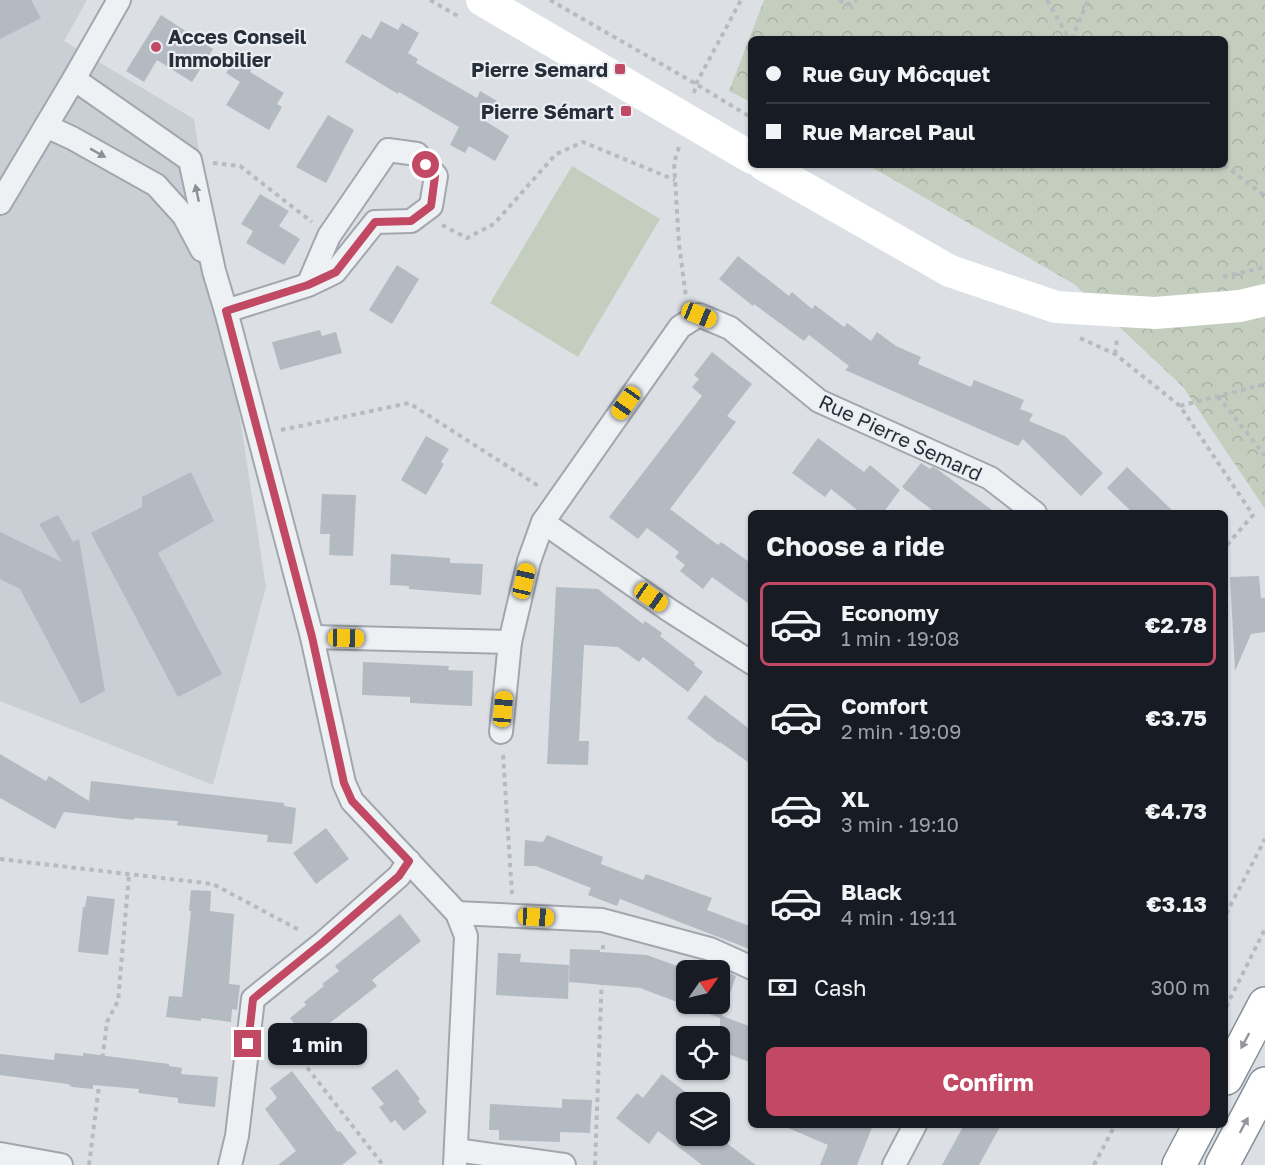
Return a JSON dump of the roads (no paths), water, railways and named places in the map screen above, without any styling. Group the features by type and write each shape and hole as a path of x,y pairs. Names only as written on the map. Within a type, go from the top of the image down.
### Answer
{"highway":[{"path":"1228,1074 1265,1004"},
{"path":"1222,1165 1265,1084"},
{"path":"1179,1165 1198,1128"}],"street":[{"path":"0,203 118,0"},
{"path":"482,0 748,156"},
{"path":"74,79 190,160 214,271 312,637 344,783 352,801 457,913 466,936 456,1158 564,1165"},
{"path":"46,126 156,185 184,216 214,271"},
{"path":"226,311 308,285 336,272 375,222 411,221 431,206 435,176 417,154 388,150 329,236 308,285"},
{"path":"769,168 950,271 1056,307 1155,313 1240,306 1265,300"},
{"name":"Rue Pierre Semard","path":"501,732 510,642 529,561 543,522 680,327 699,315 730,328 819,401 990,478 1031,510"},
{"path":"543,522 669,610 748,660"},
{"path":"312,637 510,642"},
{"path":"230,1165 237,1136 253,999 399,876 409,861"},
{"path":"457,913 602,920 710,948 748,966"},
{"path":"894,1165 913,1128"},
{"path":"0,1154 61,1165"}],"place":[{"name":"Acces Conseil Immobilier","path":"156,47"},
{"name":"Pierre Semard","path":"620,69"},
{"name":"Pierre Sémart","path":"626,111"}]}
